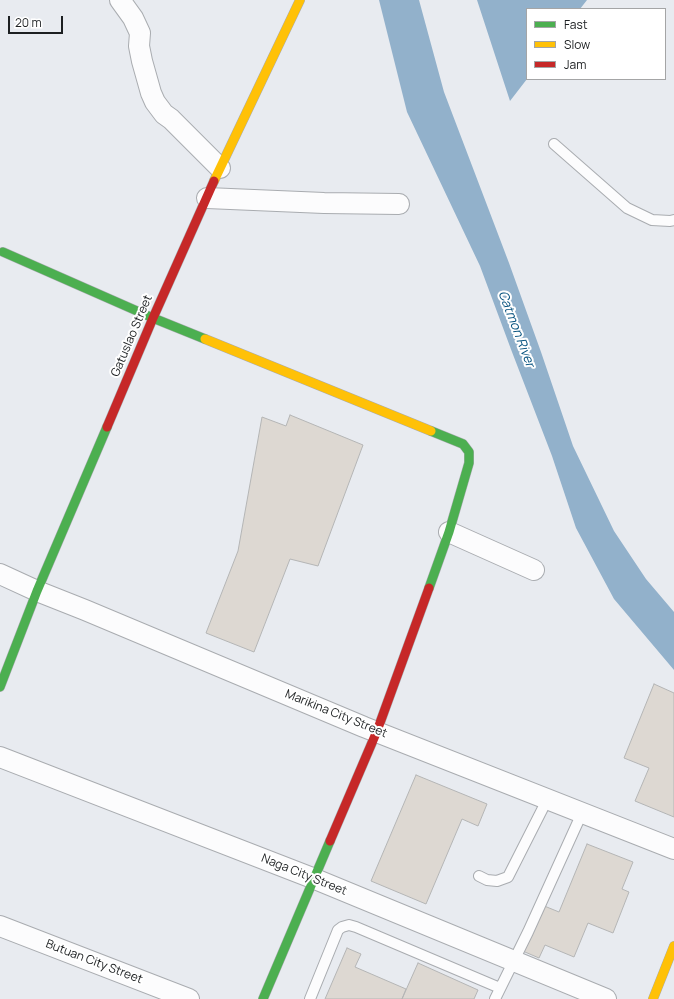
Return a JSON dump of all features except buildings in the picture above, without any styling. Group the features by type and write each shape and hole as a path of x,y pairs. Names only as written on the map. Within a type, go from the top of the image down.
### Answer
{"street":[{"path":"120,0 133,18 140,33 139,46 142,61 155,102 164,114 220,168"},
{"name":"Gatuslao Street","path":"0,687 37,591 153,318 220,168 300,0"},
{"path":"207,198 324,203 399,204"},
{"path":"3,252 153,318 463,444 469,452 469,463 449,532 377,731 264,999"},
{"path":"449,532 534,570"},
{"name":"Marikina City Street","path":"0,574 37,591 377,731 547,800 674,849"},
{"name":"Naga City Street","path":"0,757 315,879 606,999"},
{"name":"Butuan City Street","path":"0,926 189,999"},
{"path":"653,999 672,958 674,946"}],"lane":[{"path":"554,144 627,208 652,220 674,220"},
{"path":"479,876 487,880 497,881 508,877 547,800"},
{"path":"495,999 528,932 582,813"},
{"path":"310,999 338,930 342,926 349,925 500,988"}],"water":[{"name":"Catmon River","path":"379,0 419,0 444,92 509,263 573,446 614,531 646,579 674,612 674,670 614,599 576,528 552,456 480,266 407,112"},
{"path":"477,0 587,0 581,8 526,8 526,80 510,101"}],"traffic: fast":[{"path":"3,252 153,318 205,339"},
{"path":"0,687 37,591 107,427"},
{"path":"429,588 449,532 469,463 469,452 463,444 431,431"},
{"path":"263,999 330,841"}],"traffic: slow":[{"path":"214,181 300,0"},
{"path":"205,339 431,431"},
{"path":"653,999 674,946"}],"traffic: jam":[{"path":"107,427 153,318 214,181"},
{"path":"330,841 377,731 429,588"}]}
